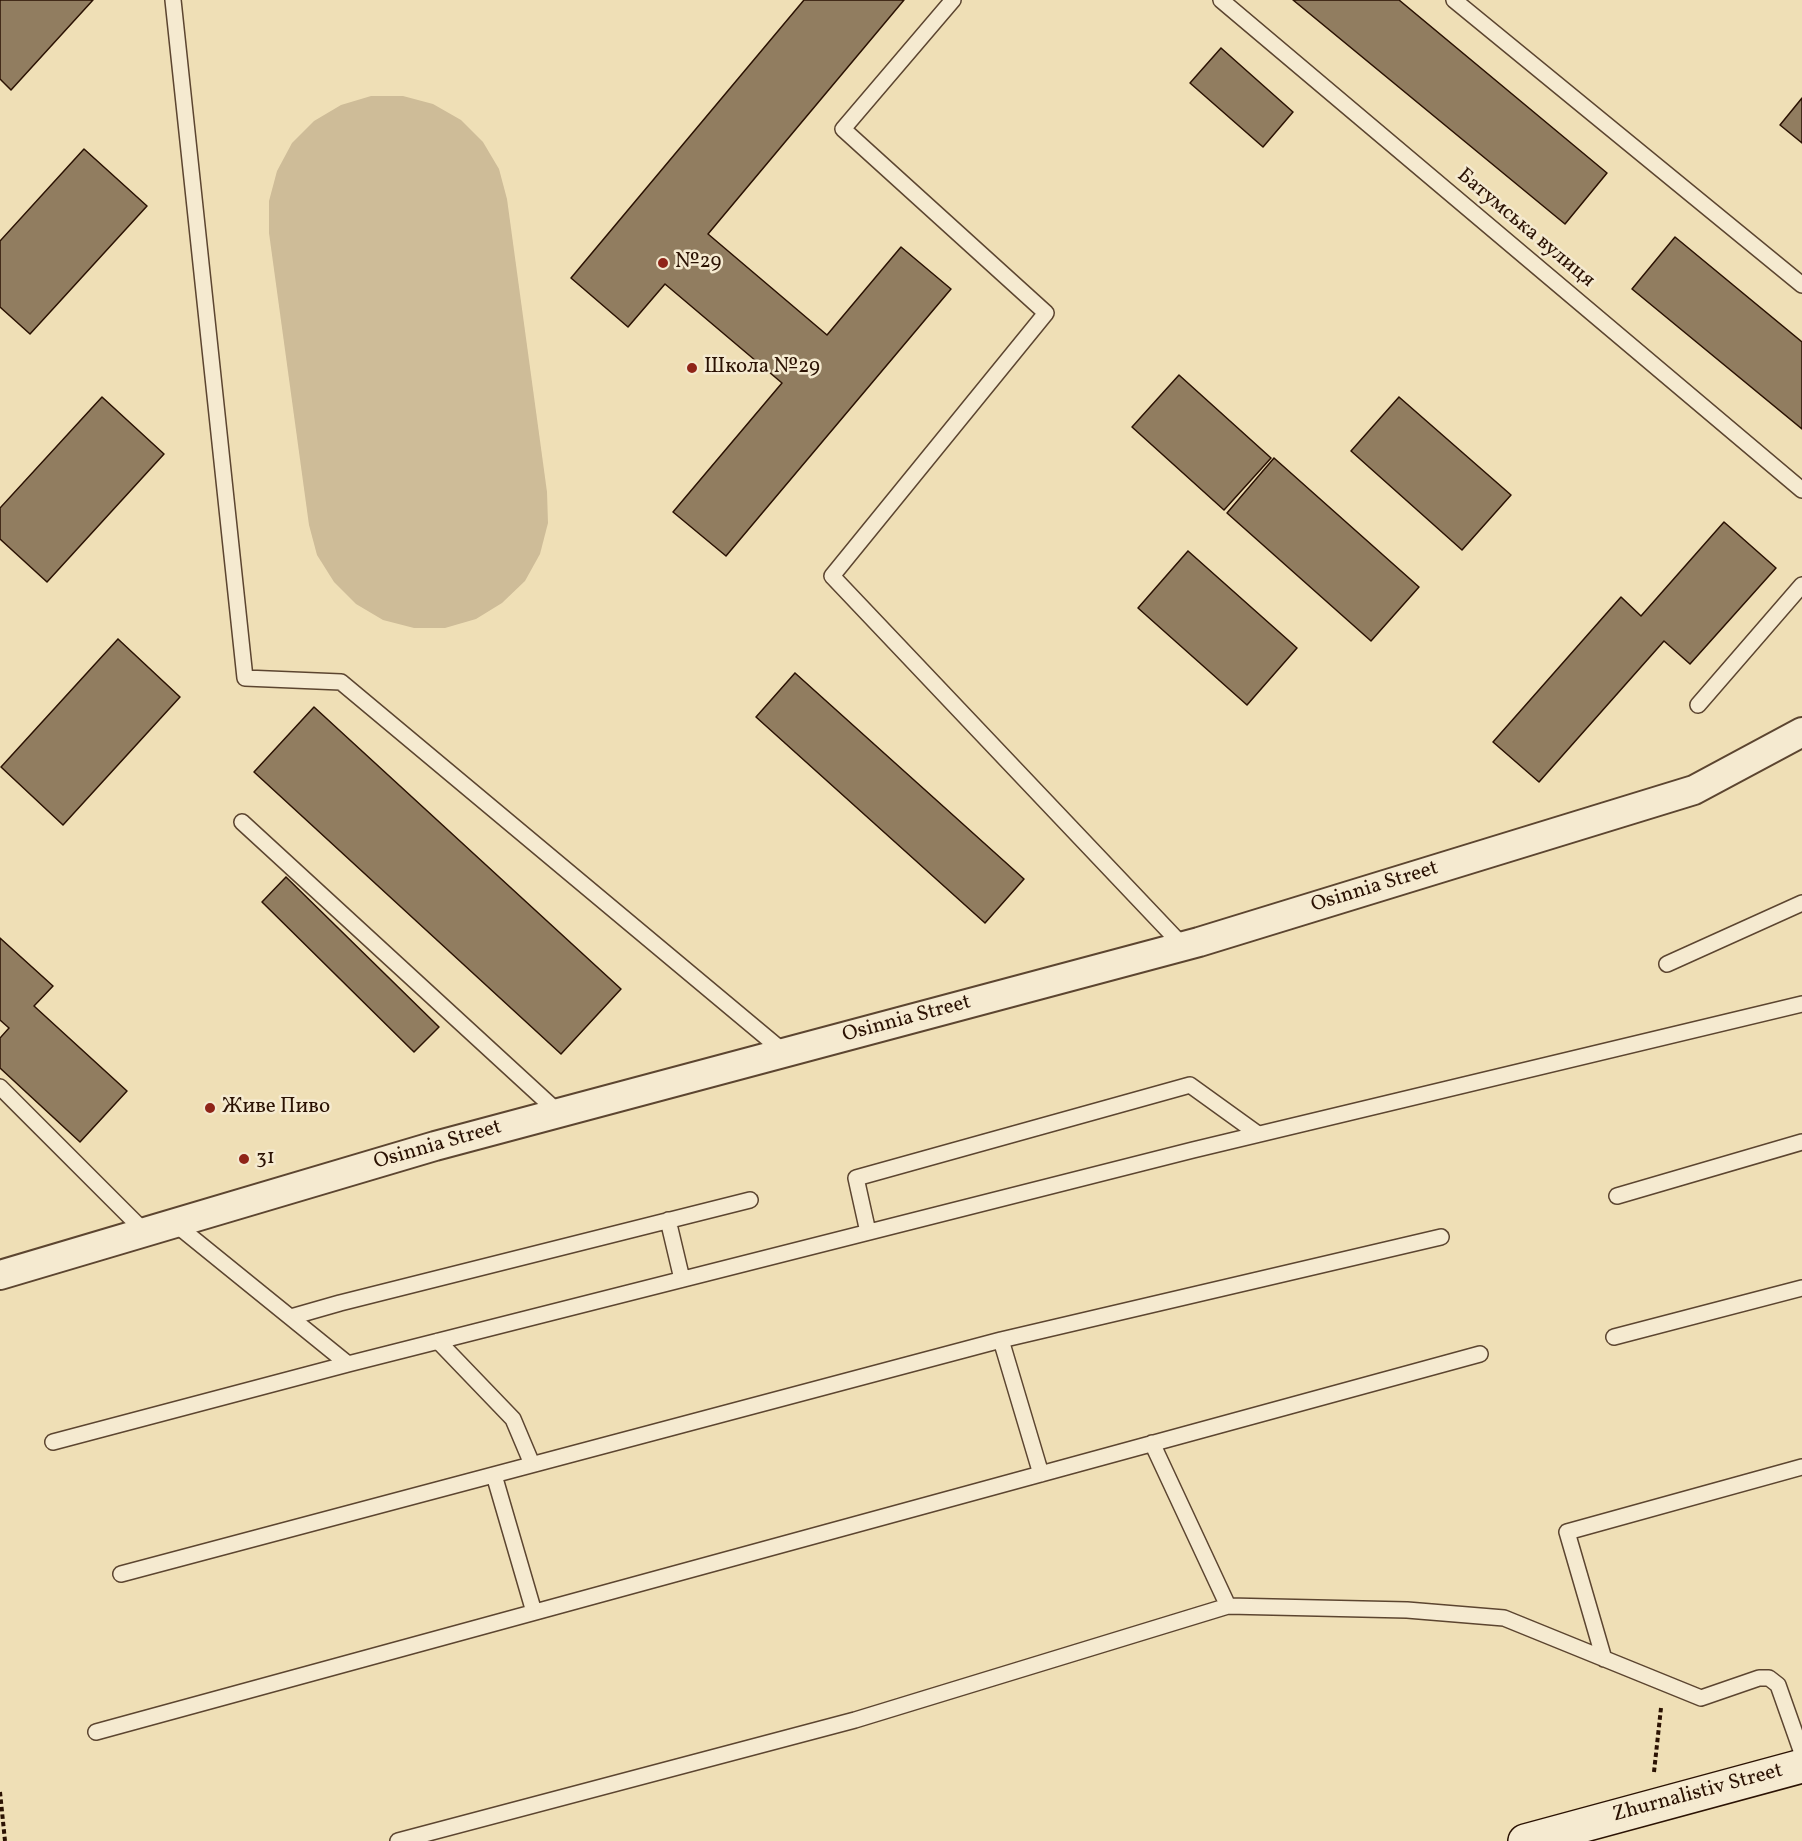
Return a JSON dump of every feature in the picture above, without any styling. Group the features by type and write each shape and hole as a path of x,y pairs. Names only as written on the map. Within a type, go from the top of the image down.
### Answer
{"street":[{"name":"Osinnia Street","path":"0,1275 435,1146 1183,946 1694,790 1802,732"},
{"name":"Zhurnalistiv Street","path":"1525,1841 1802,1766"}],"lane":[{"path":"173,0 246,678 341,681 784,1052"},
{"path":"953,0 843,129 1046,313 832,576 1183,946"},
{"name":"Батумська вулиця","path":"1221,0 1802,489"},
{"path":"1459,2 1802,285"},
{"path":"1698,705 1802,585"},
{"path":"242,822 559,1113"},
{"path":"1667,964 1802,903"},
{"path":"53,1442 348,1364 1258,1134 1802,1004"},
{"path":"868,1232 856,1178 1190,1085 1258,1134"},
{"path":"0,1087 145,1232"},
{"path":"1617,1196 1802,1142"},
{"path":"291,1317 750,1200"},
{"path":"668,1220 682,1280"},
{"path":"174,1223 348,1364"},
{"path":"121,1574 1001,1340 1441,1237"},
{"path":"1614,1337 1802,1288"},
{"path":"1001,1340 1041,1474"},
{"path":"438,1341 513,1419 532,1464"},
{"path":"96,1732 1480,1354"},
{"path":"1152,1443 1228,1606"},
{"path":"1604,1659 1567,1532 1802,1467"},
{"path":"494,1474 534,1612"},
{"path":"398,1841 855,1720 1228,1606 1407,1610 1504,1618 1701,1698 1758,1678 1769,1678 1778,1685 1802,1753"}],"path":[{"path":"1650,1807 1664,1683"},
{"path":"0,1792 5,1841"}],"shaded area":[{"path":"371,96 403,96 433,104 461,120 483,142 499,169 507,199 547,492 548,523 540,554 525,581 502,603 476,619 445,628 414,628 383,620 356,604 334,582 317,555 309,525 269,233 269,201 277,171 292,143 314,121 341,105"}],"building":[{"path":"0,0 93,0 11,90 0,79"},
{"name":"№29","path":"804,0 904,0 708,234 827,335 901,247 951,289 726,556 673,512 782,383 665,284 628,327 571,278"},
{"path":"1293,0 1399,0 1607,173 1565,224"},
{"path":"1221,48 1293,112 1263,147 1190,83"},
{"path":"1802,98 1802,143 1780,125"},
{"path":"84,149 147,206 30,334 0,307 0,241"},
{"path":"1675,237 1802,342 1802,429 1632,289"},
{"path":"1179,375 1271,458 1224,510 1132,427"},
{"path":"102,397 164,454 47,582 0,539 0,508"},
{"path":"1399,397 1511,495 1462,550 1351,451"},
{"path":"1274,458 1419,587 1371,641 1227,513"},
{"path":"1724,522 1776,568 1690,664 1664,641 1539,782 1493,742 1621,597 1641,616"},
{"path":"1188,551 1297,648 1247,705 1138,608"},
{"path":"118,639 180,697 63,825 1,767"},
{"path":"795,673 1024,879 985,923 756,717"},
{"path":"314,707 621,989 561,1054 254,772"},
{"path":"286,877 439,1027 414,1052 262,902"},
{"path":"0,938 53,986 34,1006 127,1091 80,1142 0,1068 0,1038 9,1028 0,1020"}],"place":[{"name":"№29","path":"663,263"},
{"name":"Школа №29","path":"692,368"},
{"name":"Живе Пиво","path":"210,1108"},
{"name":"31","path":"244,1159"}]}
